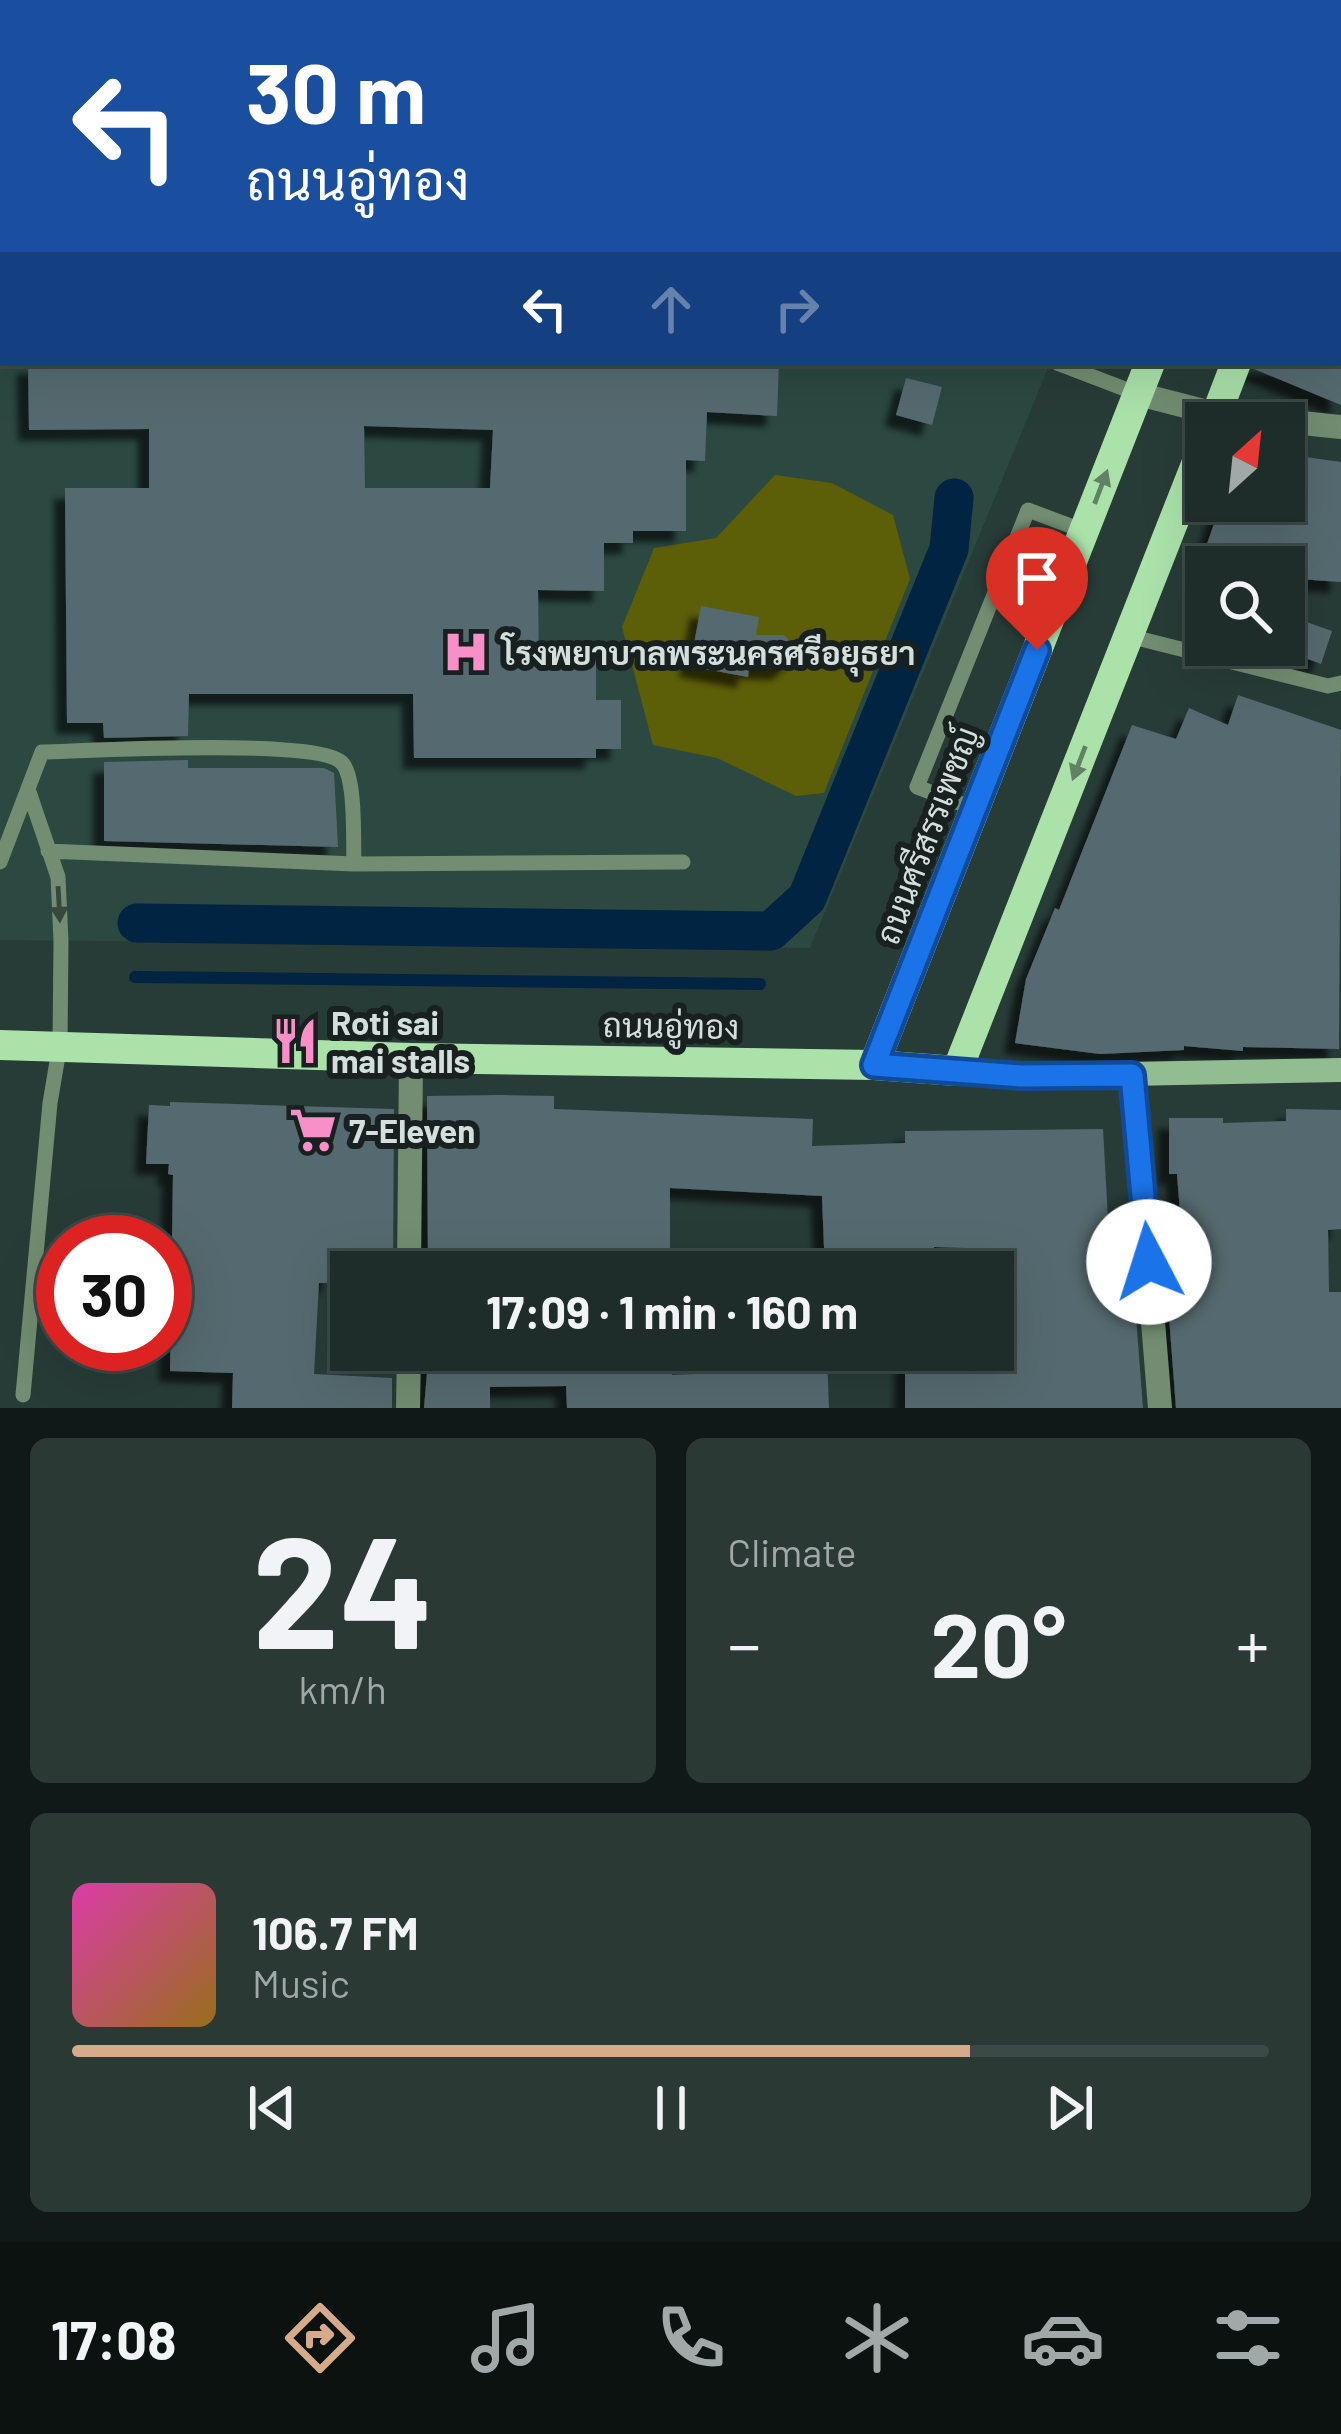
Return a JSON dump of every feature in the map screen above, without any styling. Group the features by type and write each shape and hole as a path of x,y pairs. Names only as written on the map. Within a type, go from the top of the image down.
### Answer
{"main road":[{"name":"ถนนศรีสรรเพชญ์","path":"874,1065 1149,366"},
{"path":"1221,402 1235,366"},
{"path":"958,1071 1185,494"},
{"name":"ถนนอู่ทอง","path":"0,1045 874,1065 1021,1076 1341,1070"}],"street":[{"path":"1138,394 1185,414"},
{"path":"1305,427 1341,427"},
{"path":"409,1251 411,1058"},
{"path":"1132,1075 1160,1408"},
{"path":"408,1408 409,1371"}],"lane":[{"path":"1065,366 1138,394"},
{"path":"975,809 917,787 1028,511 1084,531"},
{"path":"1129,636 1328,686 1341,683"},
{"path":"0,862 5,830 29,792 42,752 309,749 334,754 347,768 354,863"},
{"path":"23,1395 50,1103 60,1044 58,878 29,792"},
{"path":"5,830 41,828"},
{"path":"49,851 354,863 683,862"}],"shaded area":[{"name":"โรงพยาบาลพระนครศรีอยุธยา","path":"0,366 1049,366 810,948 0,940"},
{"path":"775,475 832,483 893,515 910,579 824,793 796,796 717,758 653,745 622,627 654,548 716,538"}],"building":[{"path":"28,366 779,366 777,416 707,412 705,461 686,460 686,531 633,531 633,543 604,543 604,591 538,590 539,661 596,661 596,700 621,700 621,749 596,749 596,758 414,758 413,694 189,694 188,736 104,738 103,723 67,723 65,488 149,488 149,429 29,430","holes":["364,426 493,430 490,488 365,488"]},
{"path":"1341,366 1341,405 1254,369"},
{"path":"906,378 942,387 932,425 896,415"},
{"path":"1305,457 1341,462 1341,582 1305,579 1305,546 1206,546 1215,522 1305,522"},
{"path":"701,606 759,617 756,635 784,635 796,648 796,657 783,669 749,668 748,677 690,666"},
{"path":"1305,621 1332,631 1321,664 1305,658"},
{"path":"1238,695 1341,730 1339,1049 1243,1047 1243,1051 1184,1046 1184,1050 1100,1054 1015,1043 1026,979 1055,908 1059,910 1132,725 1176,739 1189,708 1228,725"},
{"path":"188,760 188,768 324,768 334,773 338,847 104,841 104,762"},
{"path":"427,1096 554,1096 554,1109 813,1119 812,1146 905,1143 905,1131 1103,1129 1112,1292 1134,1291 1143,1408 905,1408 905,1371 1014,1371 1014,1251 934,1247 934,1251 824,1251 822,1196 670,1188 670,1251 428,1251"},
{"path":"170,1102 394,1109 393,1251 330,1251 330,1283 319,1283 314,1374 392,1378 392,1408 232,1408 233,1373 170,1371 192,1371 192,1215 172,1215 169,1164 146,1164 149,1105 170,1106"},
{"path":"1286,1109 1341,1110 1341,1229 1328,1230 1329,1292 1341,1292 1341,1408 1176,1408 1167,1290 1186,1289 1177,1174 1169,1174 1169,1118 1223,1118 1223,1123 1286,1121"},
{"path":"427,1371 672,1371 672,1375 828,1371 829,1408 567,1408 566,1386 490,1387 490,1408 424,1408"}],"waterway":[{"path":"137,923 771,931 807,898 949,549 954,498"},
{"path":"135,977 760,984"}],"place":[{"name":"โรงพยาบาลพระนครศรีอยุธยา","path":"466,652"},
{"name":"Roti sai mai stalls","path":"295,1041"},
{"name":"7-Eleven","path":"313,1130"}],"route":[{"path":"1037,650 874,1065 1021,1076 1132,1075 1149,1262"}]}
